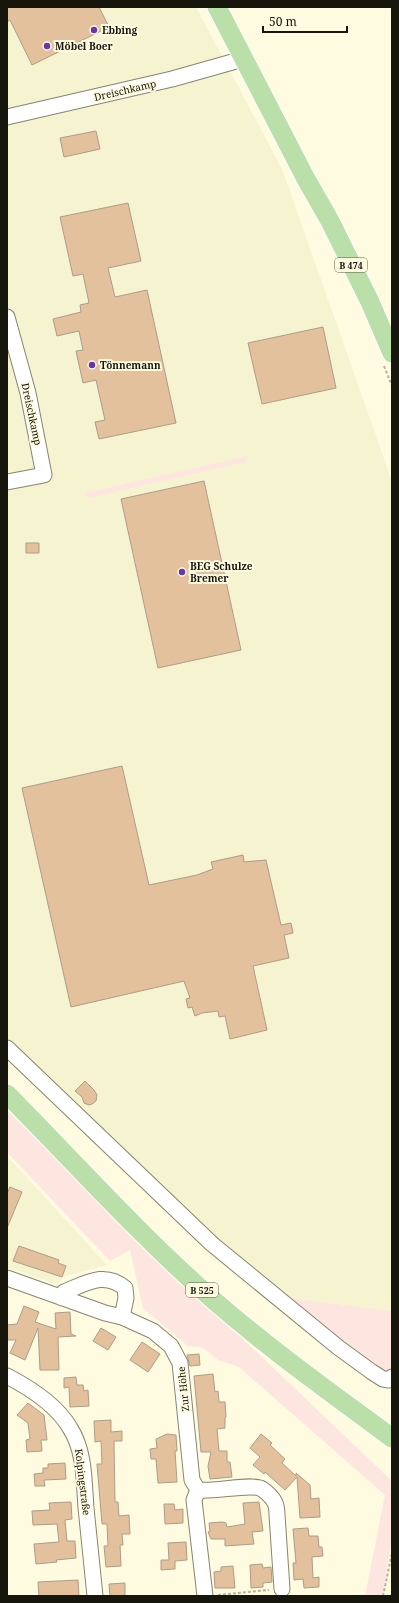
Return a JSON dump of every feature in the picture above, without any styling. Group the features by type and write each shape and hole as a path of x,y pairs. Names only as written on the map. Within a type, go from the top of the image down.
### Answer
{"main road":[{"name":"B 474","path":"217,7 306,179 330,221 370,302 392,353"},
{"name":"B 525","path":"7,1094 146,1236 209,1296 300,1370 392,1438"}],"street":[{"name":"Dreischkamp","path":"7,117 172,79 243,59"},
{"name":"Dreischkamp","path":"7,317 28,393 44,476 7,482"},
{"path":"7,1048 212,1244 339,1348 383,1379 389,1380 392,1377"},
{"name":"Zur Höhe","path":"7,1278 76,1303 122,1317 153,1331 171,1346 180,1363 192,1480 198,1490 194,1500 205,1596"},
{"path":"62,1298 64,1292 92,1281 106,1278 117,1281 125,1288 126,1298 122,1317"},
{"name":"Kolpingstraße","path":"7,1376 36,1394 57,1411 71,1428 79,1446 83,1469 95,1596"},
{"path":"198,1490 206,1491 252,1487 260,1488 271,1497 275,1503 277,1515 282,1589"}],"path":[{"path":"383,1596 392,1553"},
{"path":"205,1596 282,1589"}],"shaded area":[{"path":"7,7 196,7 282,169 392,481 392,1311 293,1298 260,1281 145,1175 7,1040"},
{"path":"247,456 246,462 88,498 85,493"},
{"path":"7,1110 140,1241 392,1481 392,1538 383,1596 365,1596 385,1495 239,1367 218,1360 202,1347 188,1346 143,1308 130,1250 110,1261 7,1152"},
{"path":"7,1156 107,1265 62,1277 58,1285 7,1267"},
{"path":"292,1298 392,1311 392,1374 385,1376 307,1316"}],"building":[{"name":"Möbel Boer","path":"7,7 99,7 109,27 32,65 10,20 7,22"},
{"path":"96,131 100,149 64,157 60,138"},
{"path":"128,203 141,261 108,268 115,297 147,290 176,423 99,439 95,422 105,420 96,380 83,383 76,351 83,350 79,331 57,336 53,319 81,312 80,305 89,303 83,274 73,276 60,217"},
{"path":"323,327 336,388 262,404 248,343"},
{"path":"204,481 241,650 158,668 121,499"},
{"path":"26,543 39,543 39,553 26,553"},
{"path":"122,766 149,885 197,875 213,869 211,862 243,855 244,862 266,860 281,925 291,923 293,933 284,935 289,958 253,966 267,1030 230,1039 225,1016 219,1017 218,1011 202,1013 195,1016 192,1007 188,1008 186,999 190,998 184,981 71,1007 22,788"},
{"path":"85,1081 97,1095 96,1101 89,1105 84,1103 82,1097 75,1091"},
{"path":"10,1187 22,1192 7,1228 7,1194"},
{"path":"19,1246 59,1260 58,1263 66,1266 62,1277 13,1261"},
{"path":"24,1306 39,1312 35,1322 56,1329 55,1313 70,1312 71,1334 76,1336 58,1337 59,1370 40,1370 38,1328 25,1360 10,1353 16,1340 7,1340 7,1325 17,1324"},
{"path":"101,1328 116,1337 108,1350 93,1341"},
{"path":"142,1342 160,1354 148,1372 130,1360"},
{"path":"199,1354 200,1365 190,1366 187,1355"},
{"path":"213,1374 215,1392 218,1391 219,1402 225,1402 225,1428 217,1429 219,1451 227,1451 227,1462 230,1462 232,1477 210,1479 208,1466 211,1452 201,1452 194,1376"},
{"path":"76,1377 77,1385 83,1385 84,1391 88,1390 89,1406 70,1407 69,1387 64,1388 64,1378"},
{"path":"28,1403 44,1415 47,1440 41,1440 42,1451 27,1452 26,1440 30,1439 28,1423 17,1415"},
{"path":"111,1420 111,1432 122,1431 122,1441 114,1441 115,1502 118,1502 119,1516 129,1515 130,1534 122,1534 123,1545 120,1545 121,1566 106,1567 104,1546 108,1546 107,1524 102,1524 97,1464 102,1464 101,1441 95,1442 94,1421"},
{"path":"167,1434 176,1435 177,1451 175,1451 177,1482 158,1483 156,1459 151,1459 150,1449 157,1448 156,1439"},
{"path":"261,1434 272,1443 270,1445 285,1459 282,1463 296,1476 296,1473 310,1485 311,1499 319,1498 320,1517 300,1518 297,1477 285,1490 265,1472 264,1474 253,1465 260,1457 250,1448"},
{"path":"65,1463 66,1479 44,1480 45,1486 35,1486 34,1474 43,1473 43,1468 48,1468 48,1464"},
{"path":"71,1502 72,1519 65,1520 67,1541 75,1541 76,1558 36,1564 34,1544 59,1542 57,1524 33,1525 32,1511 50,1510 49,1503"},
{"path":"259,1502 263,1531 252,1532 254,1544 225,1546 225,1539 211,1539 208,1532 210,1531 209,1523 222,1522 226,1523 227,1527 245,1524 243,1503"},
{"path":"164,1504 174,1504 175,1510 183,1509 183,1523 165,1524"},
{"path":"308,1528 309,1536 318,1536 319,1547 322,1547 323,1556 312,1557 313,1578 319,1577 319,1587 304,1588 303,1579 294,1580 293,1563 296,1563 293,1529"},
{"path":"186,1542 187,1560 175,1561 175,1569 161,1570 161,1560 169,1560 168,1543"},
{"path":"262,1564 263,1568 271,1567 272,1582 263,1583 263,1587 251,1588 250,1565"},
{"path":"233,1566 235,1588 215,1588 214,1572 221,1571 221,1567"},
{"path":"78,1580 79,1596 39,1596 38,1582"},
{"path":"125,1583 125,1596 110,1596 109,1584"}],"place":[{"name":"Ebbing","path":"94,30"},
{"name":"Möbel Boer","path":"47,46"},
{"name":"Tönnemann","path":"92,365"},
{"name":"BEG Schulze Bremer","path":"182,572"}]}
